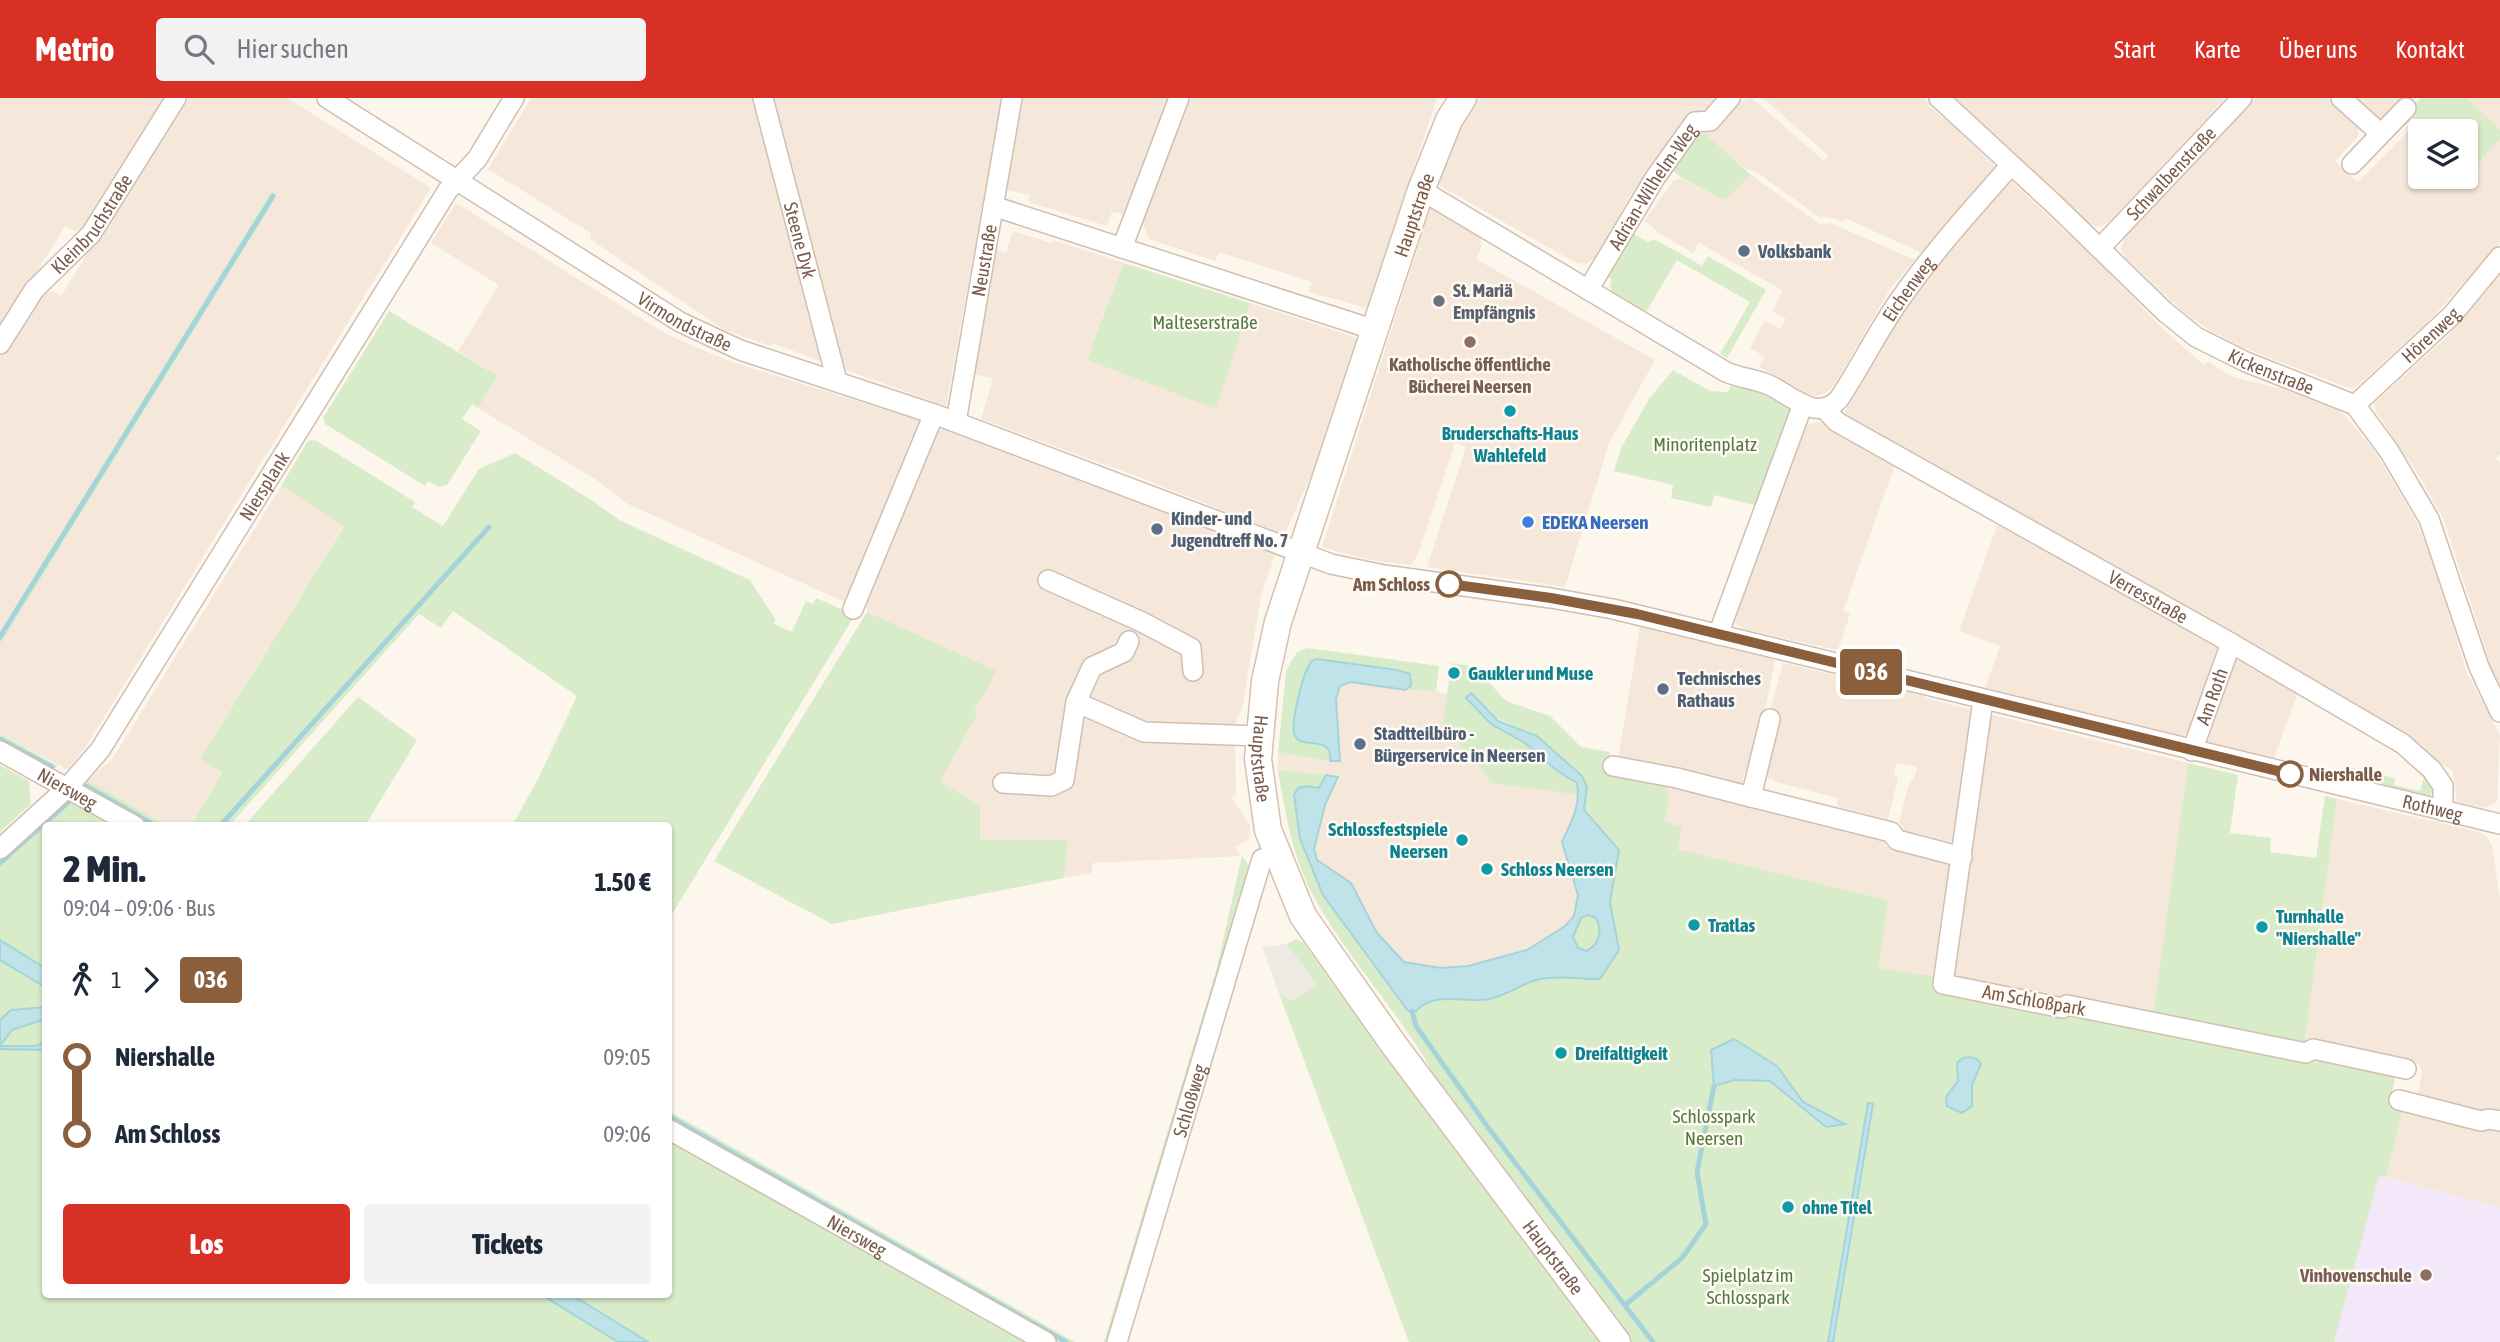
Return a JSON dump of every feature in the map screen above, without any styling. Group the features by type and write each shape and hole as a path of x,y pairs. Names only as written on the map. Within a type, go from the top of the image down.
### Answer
{"street":[{"name":"Kleinbruchstraße","path":"0,344 34,290 91,234 176,98"},
{"name":"Virmondstraße","path":"327,98 693,329 740,350 956,422 1301,553"},
{"path":"456,180 477,159 514,98"},
{"name":"Steene Dyk","path":"763,98 837,381"},
{"name":"Neustraße","path":"956,422 1012,98"},
{"path":"1122,248 1179,98"},
{"name":"Hauptstraße","path":"1463,98 1449,120 1421,190 1278,622 1265,681 1258,759 1268,830 1303,916 1394,1045 1617,1342"},
{"name":"Adrian-Wilhelm-Weg","path":"1588,290 1655,178 1695,122 1710,121 1730,98"},
{"name":"Kickenstraße","path":"1939,98 2165,312 2196,337 2246,362 2355,405"},
{"name":"Schwalbenstraße","path":"2100,248 2242,98"},
{"path":"2341,98 2381,134"},
{"path":"2352,164 2406,108"},
{"name":"Eichenweg","path":"1718,635 1813,407 1832,405 1839,399 1891,312 1923,268 2011,165"},
{"name":"Niersplank","path":"0,849 67,788 89,764 110,734 447,190 456,180"},
{"path":"1421,190 1726,372 1768,385 1813,407"},
{"path":"993,206 1375,330"},
{"name":"Hörenweg","path":"2355,405 2452,315 2500,257"},
{"path":"2355,405 2389,451 2429,519 2476,660 2500,712"},
{"name":"Verresstraße","path":"1813,407 2231,643 2403,744 2432,770 2443,786 2443,811"},
{"path":"853,609 934,414"},
{"name":"Rothweg","path":"1301,553 1354,570 1570,601 2500,824"},
{"path":"1048,580 1142,621 1191,648 1193,671"},
{"path":"1003,783 1051,786 1064,780 1076,702 1092,667 1124,652 1129,641"},
{"name":"Am Roth","path":"2192,751 2231,643"},
{"name":"Am Schloßpark","path":"1983,700 1943,984 2063,1008 2067,1005 2306,1053 2312,1049 2406,1069"},
{"path":"1076,702 1144,732 1259,736"},
{"path":"1751,797 1770,719"},
{"name":"Niersweg","path":"0,751 128,822"},
{"path":"1613,766 1677,778 1891,831 1897,840 1962,857"},
{"name":"Schloßweg","path":"1116,1342 1262,859"},
{"path":"2399,1100 2481,1121 2500,1121"},
{"name":"Niersweg","path":"672,1131 1046,1342"}],"shaded area":[{"path":"0,98 168,98 88,228 74,231 65,226 0,332"},
{"path":"183,98 287,98 431,188 85,748 68,770 0,734 0,645 277,196 271,193 0,631 0,356 38,294 52,291 61,296"},
{"path":"531,98 757,98 826,363 723,329 590,239 592,234 488,169"},
{"path":"774,98 1002,98 946,406 838,367 775,119 779,118"},
{"path":"1023,98 1169,98 1124,214 1112,212 1107,226 1028,202 1030,195 1006,190"},
{"path":"1191,98 1437,98 1367,308 1309,292 1312,282 1219,252 1215,261 1149,239 1142,222"},
{"path":"1480,98 1720,98 1707,113 1692,115 1629,198 1596,257 1586,264 1574,262 1437,184 1457,131"},
{"path":"1752,98 1824,161 1828,155 1763,98 1924,98 1929,106 1996,167 1922,253 1845,218 1843,222 1819,217 1759,174 1743,167 1705,133 1712,126 1716,129 1740,101"},
{"path":"1955,98 2226,98 2109,222 2099,227 2088,223"},
{"path":"2256,98 2328,98 2358,127 2358,137 2335,161 2358,182 2408,131 2408,189 2478,189 2478,163 2500,138 2500,243 2426,324 2356,387 2349,388 2241,347 2211,331 2183,312 2126,258 2121,248 2125,237"},
{"path":"2356,98 2411,98 2390,120 2379,120"},
{"path":"2467,98 2500,98 2500,130"},
{"path":"1751,175 1821,225 1831,223 1915,260 1890,289 1835,384 1826,393 1807,395 1759,367 1765,357 1750,348 1765,321 1780,329 1786,319 1772,311 1783,291 1699,243 1693,253 1657,232 1644,221 1674,180 1682,179 1723,200"},
{"path":"2011,181 2100,264 2162,328 2204,365 2208,361 2230,376 2310,396 2333,405 2350,421 2378,456 2415,519 2432,558 2466,671 2500,735 2497,801 2486,808 2457,802 2453,771 2419,751 2425,747 2028,518 1918,462 1841,418 1904,311 1974,219"},
{"path":"456,203 666,334 726,360 927,423 849,604 628,504 595,479 478,408 498,376 458,351 499,285 431,243"},
{"path":"1432,203 1481,231 1481,249 1476,259 1655,360 1609,443 1565,587 1427,567 1466,447 1455,443 1418,554 1411,565 1370,560 1322,547"},
{"path":"1013,231 1051,243 1053,240 1124,263 1092,343 1215,409 1250,303 1358,338 1316,465 1284,535 1144,479 981,419 993,378 972,374 996,249 1006,253"},
{"path":"2500,272 2500,454 2496,459 2500,463 2500,685 2491,667 2444,520 2421,479 2376,412 2374,403 2447,337"},
{"path":"1818,422 1832,426 1896,462 1843,611 1850,614 1838,650 1743,629 1735,623 1734,613 1794,446 1808,424"},
{"path":"937,426 1275,555 1261,596 1243,704 1235,726 1236,795 1231,797 1250,825 1250,838 1235,847 1242,856 1093,863 1091,873 1064,878 1068,840 980,840 940,782 978,713 901,629 867,612 866,589"},
{"path":"281,486 344,525 200,759 222,771 193,822 160,822 88,780 113,758"},
{"path":"1999,520 2219,642 2222,650 2193,730 2182,736 1985,688 2000,646 1959,631"},
{"path":"1640,627 1775,661 1752,774 1744,773 1741,788 1886,840 1885,846 1951,863 1953,890 1944,897 1933,976 1879,968 1888,900 1677,849 1672,824 1665,820 1669,805 1625,777 1618,759"},
{"path":"2239,655 2299,689 2274,758 2207,742 2205,738 2231,663"},
{"path":"1783,663 1921,695 1972,710 1961,836 1953,842 1905,831 1899,822 1909,783 1914,779 1917,767 1897,763 1894,774 1898,778 1888,819 1836,806 1838,798 1764,777 1770,710"},
{"path":"1351,682 1447,694 1442,724 1492,783 1579,795 1578,808 1562,842 1578,895 1574,916 1565,926 1527,950 1468,966 1441,968 1404,962 1377,933 1351,883 1317,860 1314,849 1325,805 1338,777 1278,770 1278,752 1339,761 1336,699 1340,686"},
{"path":"1989,714 2188,763 2153,1015 2059,1002 1959,978 1953,969"},
{"path":"2337,799 2479,832 2487,837 2492,846 2500,898 2500,1115 2480,1110 2474,1114 2417,1099 2422,1072 2419,1064 2305,1041"},
{"path":"1287,944 1318,984 1294,1000 1280,996 1262,947"},
{"path":"2403,1110 2486,1131 2492,1127 2500,1130 2500,1208 2386,1177"},
{"name":"Vinhovenschule","path":"2379,1175 2500,1208 2500,1342 2334,1342"}],"green space":[{"path":"2421,98 2467,98 2500,130 2500,138 2478,163 2478,119 2414,119 2412,107"},
{"path":"1705,133 1751,175 1723,200 1682,178 1667,166 1691,136"},
{"path":"271,192 277,196 0,645 0,631"},
{"path":"1632,233 1648,242 1654,239 1702,266 1708,256 1766,290 1727,358 1720,354 1750,302 1677,260 1646,312 1613,293 1610,286 1612,279 1607,276"},
{"name":"Malteserstraße","path":"1124,263 1250,303 1216,409 1088,360"},
{"path":"389,311 498,376 478,408 472,404 462,419 481,431 447,485 439,487 428,481 425,486 325,424 323,418"},
{"name":"Minoritenplatz","path":"1673,370 1710,391 1728,392 1731,386 1754,390 1789,407 1791,415 1758,506 1714,495 1711,507 1671,498 1673,485 1614,471 1621,448 1649,399"},
{"path":"315,440 415,502 412,507 443,526 479,469 515,453 621,521 750,580 775,619 774,624 792,632 806,601 813,604 816,598 855,615 672,914 672,822 514,822 538,779 577,696 453,611 441,628 419,614 233,822 193,822 222,772 200,759 344,526 281,486 308,441"},
{"path":"867,612 997,671 974,711 978,713 940,782 980,806 980,840 1068,840 1064,878 832,924 714,861"},
{"path":"1308,648 1439,666 1436,691 1405,690 1411,685 1317,659 1302,742 1325,747 1330,761 1278,752 1286,671 1297,652"},
{"path":"1452,663 1475,667 1506,701 1550,716 1581,747 1610,752 1607,772 1667,787 1669,805 1665,820 1682,827 1677,849 1888,900 1879,968 1933,976 1932,986 1959,991 1963,997 2069,1018 2075,1014 2316,1062 2322,1059 2391,1072 2395,1078 2389,1106 2403,1110 2386,1177 2379,1176 2334,1342 1631,1342 1439,1089 1420,1051 1321,909 1305,879 1290,833 1278,770 1326,775 1319,788 1298,788 1294,795 1300,839 1323,895 1369,960 1417,1011 1424,1005 1441,999 1479,1000 1495,997 1540,979 1600,979 1619,950 1610,902 1619,850 1584,810 1587,787 1582,776 1537,736 1474,708 1491,724 1525,743 1556,770 1577,783 1579,795 1492,783 1442,724"},
{"path":"358,697 417,740 367,822 248,822"},
{"path":"0,734 58,766 51,771 0,743"},
{"path":"2188,763 2238,775 2230,833 2271,838 2270,852 2316,858 2325,796 2337,799 2305,1041 2299,1045 2153,1015"},
{"path":"0,765 29,781 31,804 0,832"},
{"path":"2353,768 2395,778 2394,785 2420,791 2424,777 2433,786 2431,797 2389,787 2352,770"},
{"path":"88,780 160,822 141,822 80,788"},
{"path":"72,795 119,822 42,822"},
{"path":"42,822 42,966 0,940 0,860"},
{"path":"1242,856 1252,870 1112,1342 1104,1342 1216,971"},
{"path":"1587,915 1595,917 1599,936 1586,951 1578,948 1573,937 1581,918"},
{"path":"1297,939 1304,943 1348,1005 1606,1342 1409,1342 1280,996 1294,1000 1317,984 1287,944"},
{"path":"0,960 42,985 42,1007 11,1010 0,1020"},
{"path":"42,1020 42,1043 36,1046 0,1046 12,1030"},
{"path":"0,1049 42,1050 42,1298 547,1298 618,1342 0,1342"},
{"path":"672,1113 1075,1342 1056,1342 672,1124"},
{"path":"672,1137 1034,1342 648,1342 577,1298 672,1298"}],"water":[{"path":"1317,659 1410,674 1411,686 1405,690 1351,682 1340,686 1336,699 1340,761 1330,761 1330,753 1322,745 1304,742 1295,736 1295,712 1303,679 1311,662"},
{"path":"1471,693 1498,721 1537,736 1582,776 1587,787 1584,810 1619,850 1610,902 1619,950 1600,979 1540,979 1489,999 1441,999 1416,1011 1408,1011 1323,895 1300,839 1294,795 1298,788 1319,788 1326,775 1338,777 1325,805 1314,849 1317,860 1351,883 1377,933 1404,962 1441,968 1468,966 1527,950 1565,926 1574,916 1578,895 1562,842 1576,807 1577,783 1556,770 1525,743 1491,724 1466,698","holes":["1587,915 1595,917 1599,927 1597,941 1586,951 1578,948 1573,937 1581,918"]},
{"path":"0,940 42,966 42,985 0,960"},
{"path":"42,1007 42,1020 12,1030 0,1046 0,1020 11,1010"},
{"path":"1734,1039 1777,1066 1803,1102 1845,1124 1826,1127 1770,1081 1735,1080 1714,1086 1711,1050"},
{"path":"42,1043 42,1050 0,1049 0,1046 36,1046"},
{"path":"1970,1057 1981,1064 1972,1085 1972,1106 1962,1113 1947,1106 1946,1097 1958,1081 1957,1063"},
{"path":"1868,1103 1873,1104 1833,1342 1828,1342"},
{"path":"547,1298 577,1298 648,1342 618,1342"}],"waterway":[{"path":"0,637 273,196"},
{"path":"224,822 489,527"},
{"path":"0,739 52,767"},
{"path":"86,786 149,822"},
{"path":"46,822 71,800"},
{"path":"0,863 42,826"},
{"path":"1412,1011 1416,1026 1487,1126 1653,1342"},
{"path":"1625,1305 1682,1258 1706,1224 1697,1172 1714,1086"},
{"path":"672,1118 1066,1342"}],"bus line":[{"name":"036","path":"1449,584 1551,598 1637,614 2290,774"}],"place":[{"name":"Volksbank","path":"1744,251"},
{"name":"St. Mariä Empfängnis","path":"1439,301"},
{"name":"Katholische öffentliche Bücherei Neersen","path":"1470,342"},
{"name":"Bruderschafts-Haus Wahlefeld","path":"1510,411"},
{"name":"EDEKA Neersen","path":"1528,522"},
{"name":"Kinder- und Jugendtreff No. 7","path":"1157,529"},
{"name":"Am Schloss","path":"1449,584"},
{"name":"Gaukler und Muse","path":"1454,673"},
{"name":"Technisches Rathaus","path":"1663,689"},
{"name":"Stadtteilbüro - Bürgerservice in Neersen","path":"1360,744"},
{"name":"Niershalle","path":"2290,774"},
{"name":"Schlossfestspiele Neersen","path":"1462,840"},
{"name":"Schloss Neersen","path":"1487,869"},
{"name":"Tratlas","path":"1694,925"},
{"name":"Turnhalle \"Niershalle\"","path":"2262,927"},
{"name":"Dreifaltigkeit","path":"1561,1053"},
{"name":"ohne Titel","path":"1788,1207"},
{"name":"Vinhovenschule","path":"2426,1275"}],"park label":[{"name":"Schlosspark Neersen","path":"1714,1127"},
{"name":"Spielplatz im Schlosspark","path":"1748,1286"}]}
